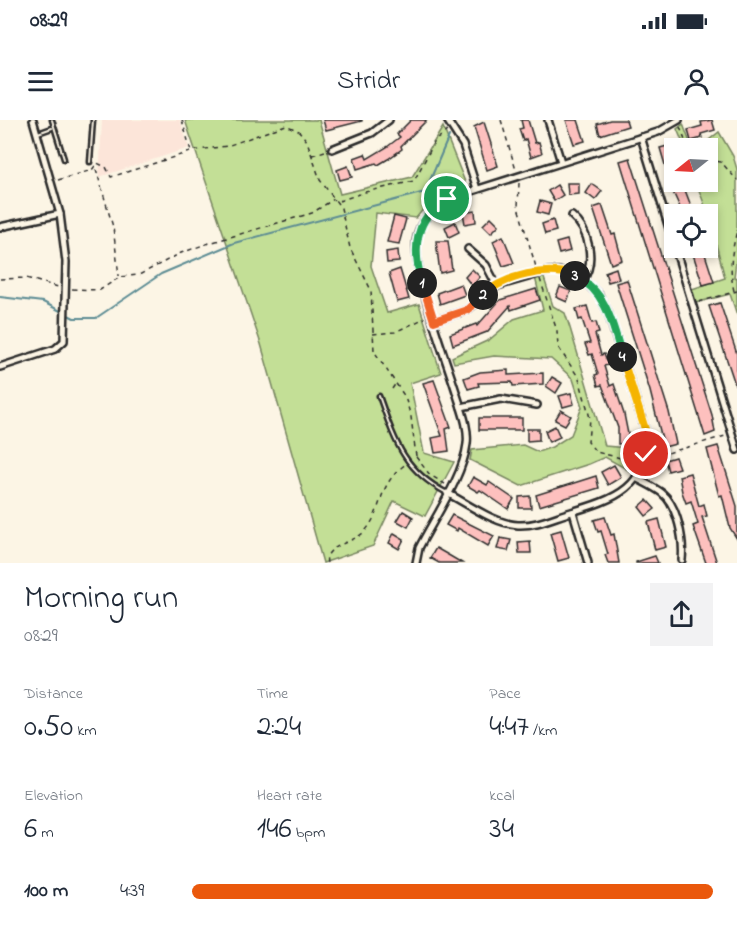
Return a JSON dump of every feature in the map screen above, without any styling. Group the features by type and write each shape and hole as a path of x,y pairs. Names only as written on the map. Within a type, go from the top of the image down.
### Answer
{"street":[{"path":"0,367 56,349 64,341 66,262 60,214 33,120"},
{"path":"332,149 372,133 389,120"},
{"path":"447,120 463,145 477,189"},
{"path":"548,120 561,162"},
{"path":"416,563 419,548 462,464 467,443 461,407 416,264 416,237 421,224 439,204 477,189 667,128 678,120"},
{"path":"641,137 737,450"},
{"path":"0,227 60,214"},
{"path":"572,216 581,224 591,255 589,271 583,280"},
{"path":"468,249 486,265 496,286"},
{"path":"434,321 467,310 496,286 549,271 559,271 583,280 599,295 608,312 645,429 646,454 636,478 624,492 612,500 533,524 518,525 504,522 447,493"},
{"path":"461,407 501,399 537,405"},
{"path":"636,478 661,492 670,501 684,545 682,560"},
{"path":"573,512 588,563"}],"lane":[{"path":"52,120 52,128 64,159"},
{"path":"90,162 93,120"},
{"path":"37,133 52,128"},
{"path":"379,396 395,442 408,463 430,484 447,493"}],"path":[{"path":"182,120 191,151"},
{"path":"286,125 287,120"},
{"path":"501,120 516,170"},
{"path":"678,120 684,138"},
{"path":"58,180 95,168 97,163 106,167 111,177 191,151 227,146 286,125 299,130 308,141 320,180 339,202 344,217"},
{"path":"339,202 364,192 414,181 435,141 448,131"},
{"path":"311,155 322,152"},
{"path":"718,162 737,180"},
{"path":"95,168 112,227 120,277"},
{"path":"518,182 518,207 536,267"},
{"path":"0,279 26,278 66,289 100,290 120,277 140,275 181,253 240,231 312,213 335,198"},
{"path":"692,304 736,291 730,273 730,256 737,231"},
{"path":"539,278 557,331 558,347 579,378 590,418 588,442 596,452 638,463"},
{"path":"373,334 395,332 426,318"},
{"path":"392,389 397,382"},
{"path":"651,458 731,433"},
{"path":"416,456 430,475 444,484"}],"shaded area":[{"path":"102,120 180,120 189,148 99,177"}],"green space":[{"path":"185,120 319,120 340,194 412,177 443,127 465,182 431,200 416,218 376,213 371,266 387,313 419,304 441,373 410,383 424,453 454,462 425,516 394,501 373,546 323,563 261,344"},
{"path":"683,124 688,138 681,138 677,129"},
{"path":"719,132 733,156 737,169 737,254 734,277 737,278 737,315 730,294 695,303 692,289 725,278 718,252 718,204 704,204 700,192 718,192 718,138 712,138"},
{"path":"543,275 553,306 565,313 605,446 639,449 637,462 630,471 605,457 521,486 470,460 472,450 523,445 538,452 552,447 571,435 582,407 573,379 551,359 494,356 454,363 452,357 489,340 514,319 543,310 535,277"}],"building":[{"path":"323,120 362,120 362,121 326,130"},
{"path":"411,120 427,120 401,146 402,149 388,159 378,165 376,163 357,169 354,158 365,154 367,159 387,147 400,137 397,134"},
{"path":"521,120 528,120 535,143 539,142 542,153 531,157 526,139 523,141 519,129 523,128"},
{"path":"566,120 578,120 585,141 574,144"},
{"path":"610,120 626,120 628,126 600,135 597,124"},
{"path":"712,120 715,130 701,134 702,138 690,138 688,130 702,126 701,122"},
{"path":"484,122 498,166 487,170 474,127"},
{"path":"664,147 664,162 660,148"},
{"path":"630,158 712,415 715,432 705,436 620,161"},
{"path":"348,166 352,177 340,180 337,170"},
{"path":"567,183 579,183 579,194 568,195"},
{"path":"592,184 602,191 595,200 586,193"},
{"path":"557,185 563,195 554,201 548,191"},
{"path":"673,192 686,192 690,204 678,204"},
{"path":"540,201 551,204 548,215 537,212"},
{"path":"602,205 612,235 615,234 622,260 611,264 593,208"},
{"path":"475,211 476,222 465,224 463,213"},
{"path":"394,216 406,219 399,244 387,242"},
{"path":"491,217 499,225 491,233 483,225"},
{"path":"553,220 556,231 545,234 542,224"},
{"path":"455,222 459,232 449,237 445,227"},
{"path":"503,236 514,263 503,266 493,241"},
{"path":"567,240 570,251 559,254 556,243"},
{"path":"436,241 448,241 452,270 440,273"},
{"path":"398,250 399,262 387,263 386,252"},
{"path":"694,258 706,258 714,282 703,285"},
{"path":"616,268 619,279 608,282 605,272"},
{"path":"400,269 409,299 397,302 389,273"},
{"path":"472,269 480,277 472,286 465,277"},
{"path":"627,280 669,412 676,444 664,447 650,391 616,283"},
{"path":"461,284 465,295 440,304 437,293"},
{"path":"560,287 571,291 567,302 556,297"},
{"path":"536,289 540,300 511,310 510,306 487,332 453,345 450,334 476,324 477,326 500,300"},
{"path":"720,303 737,354 737,390 709,306"},
{"path":"587,306 592,323 596,322 599,333 595,334 601,355 604,354 608,365 604,366 610,386 614,384 624,414 630,444 618,444 618,428 602,385 598,386 595,375 598,374 592,354 589,355 585,344 590,343 576,309"},
{"path":"508,370 508,375 543,373 543,384 513,386 512,382 478,383 479,386 468,389 464,378 480,372"},
{"path":"552,377 562,383 556,393 546,386"},
{"path":"434,380 451,427 446,429 449,451 435,453 432,438 442,436 423,383"},
{"path":"571,393 574,404 563,407 559,396"},
{"path":"561,410 571,416 565,425 555,420"},
{"path":"479,418 522,418 522,430 479,430"},
{"path":"555,426 560,437 549,442 545,431"},
{"path":"527,429 539,429 539,440 527,441"},
{"path":"718,446 737,506 737,539 730,528 722,495 719,496 707,449"},
{"path":"675,457 679,468 668,471 665,460"},
{"path":"614,465 621,477 608,485 601,472"},
{"path":"690,473 699,506 704,504 707,516 702,517 717,563 706,563 693,526 698,524 691,501 686,503 682,492 679,476"},
{"path":"596,476 599,488 539,506 536,495"},
{"path":"473,477 487,485 489,482 514,499 508,509 480,490 478,492 468,486"},
{"path":"530,496 531,508 519,508 519,497"},
{"path":"647,500 655,509 646,516 639,507"},
{"path":"403,511 413,517 408,527 397,521"},
{"path":"452,515 494,536 488,546 458,528 457,531 446,525"},
{"path":"605,517 611,535 614,534 619,563 608,563 605,555 608,554 601,531 598,532 594,520"},
{"path":"659,519 666,547 655,550 648,522"},
{"path":"561,530 569,558 558,561 550,533"},
{"path":"394,533 404,539 399,549 389,543"},
{"path":"500,538 511,540 508,551 497,549"},
{"path":"530,541 531,553 519,553 518,542"},
{"path":"436,548 462,563 439,563 430,558"},
{"path":"655,556 658,563 636,563 636,562"}],"waterway":[{"path":"0,297 43,302 74,318 96,318 161,274 234,243 425,192 449,136"}],"route":[{"path":"447,199 429,212 416,237 416,264 434,321 467,310 491,288 538,272 559,271 583,280 599,295 608,312 645,429 646,454"}]}
